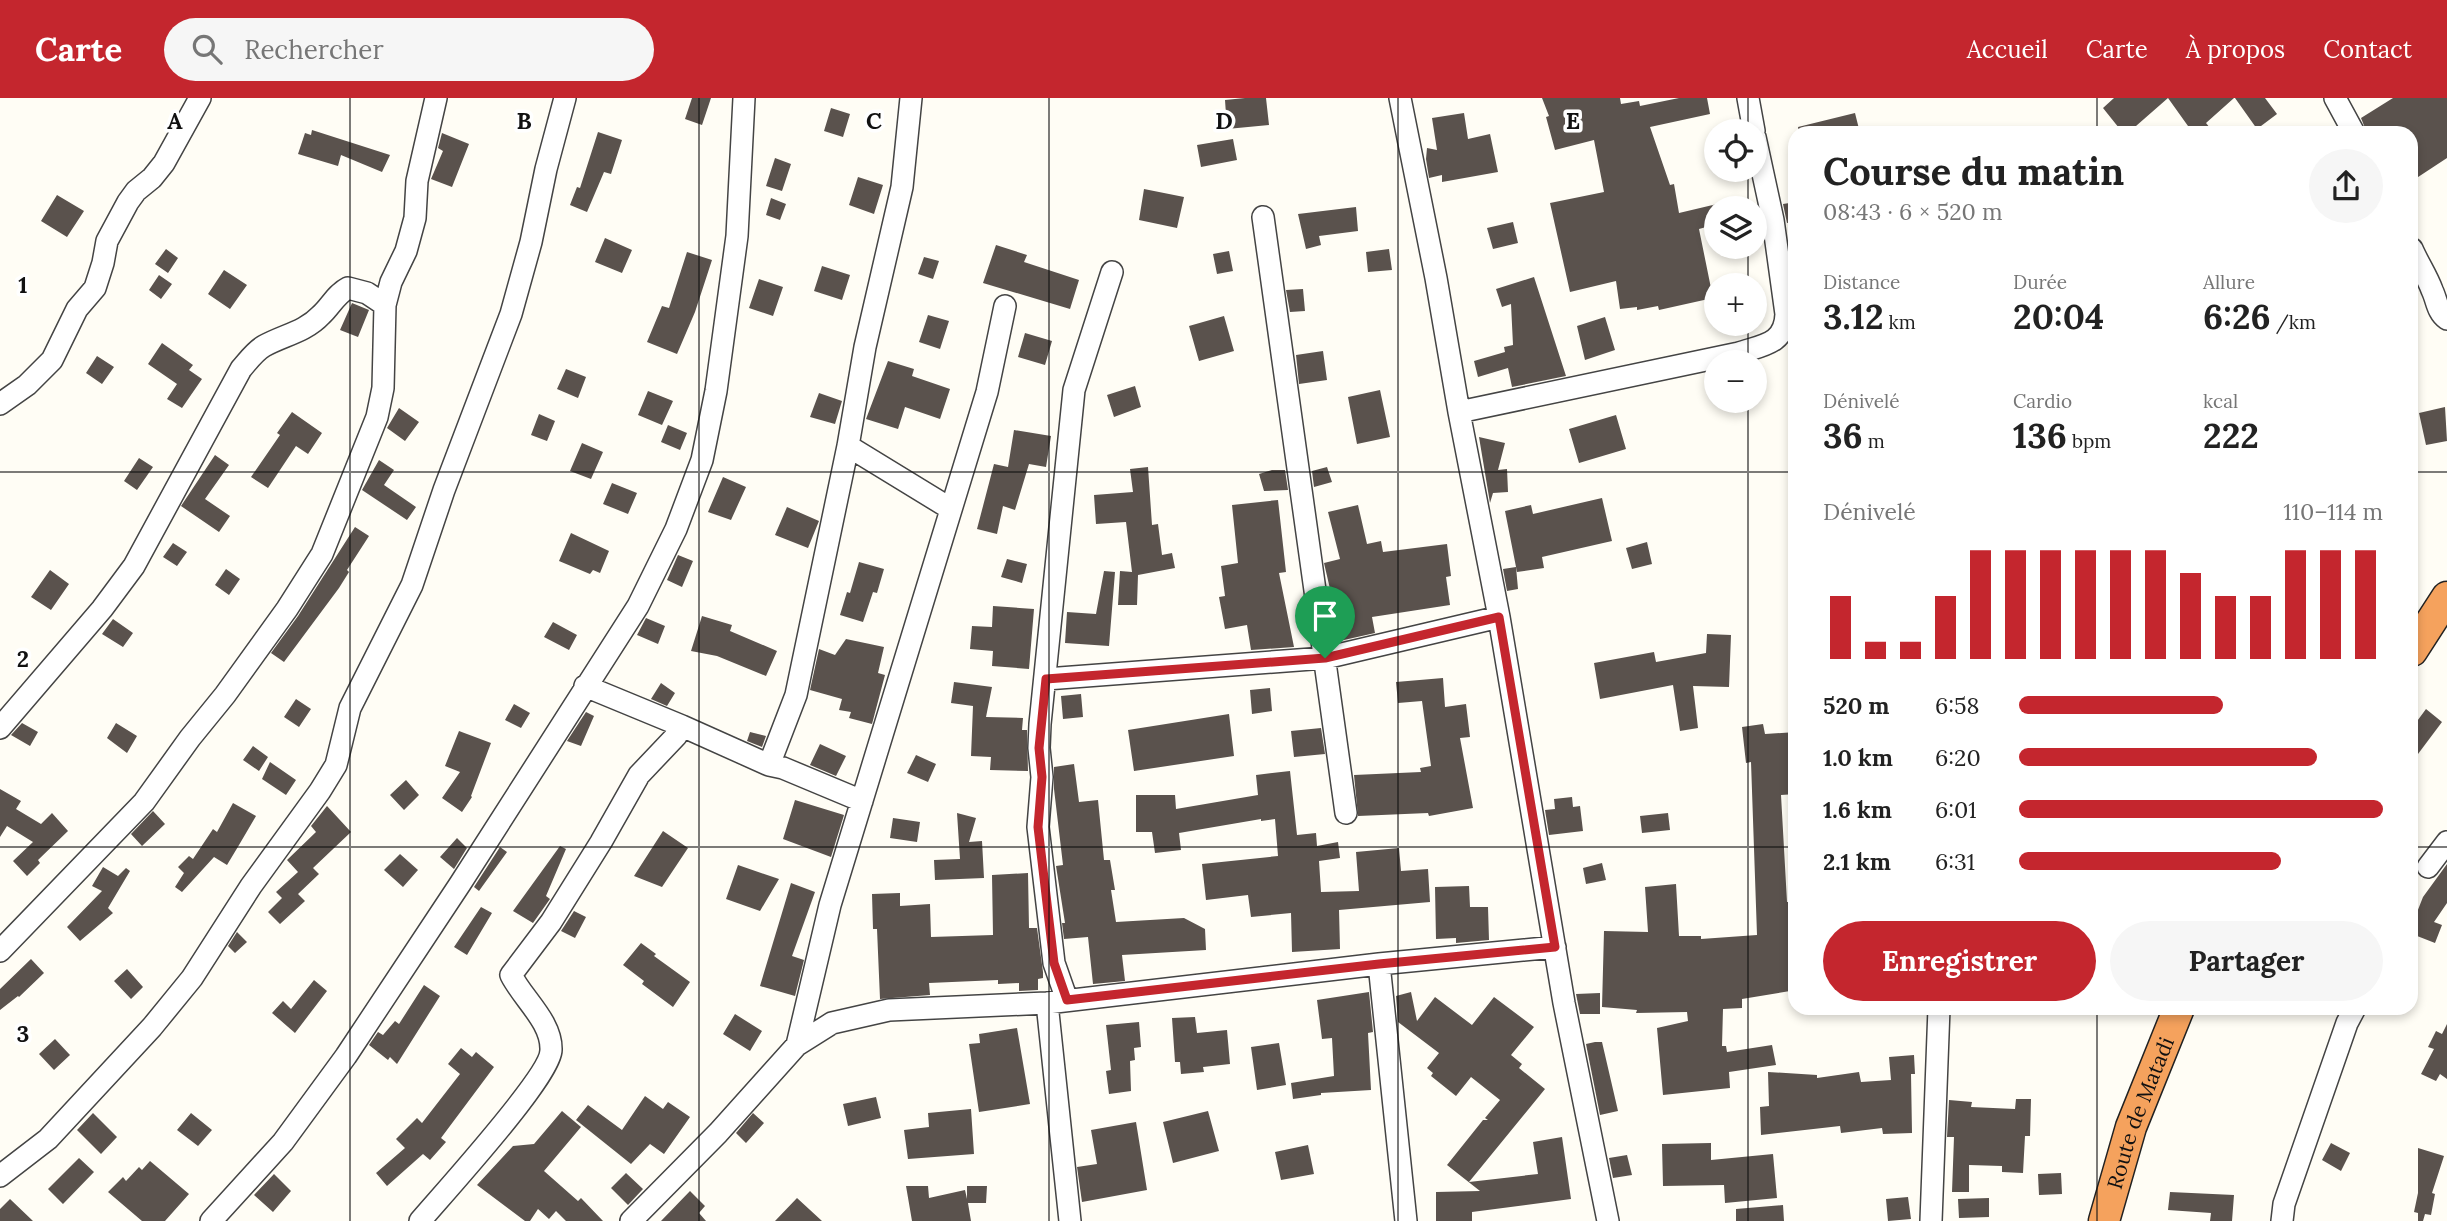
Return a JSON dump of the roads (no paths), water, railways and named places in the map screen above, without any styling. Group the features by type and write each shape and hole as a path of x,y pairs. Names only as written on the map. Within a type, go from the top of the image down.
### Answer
{"highway":[{"path":"2418,642 2447,597"},
{"name":"Route de Matadi","path":"2104,1221 2131,1127 2176,1015"}],"street":[{"path":"0,404 27,385 52,360 77,309 95,288 107,241 128,202 164,163 200,98"},
{"path":"0,951 144,802 287,609 322,554 377,417 383,388 384,305 391,282 406,251 415,218 417,181 436,98"},
{"path":"0,1177 48,1139 160,1017 192,978 251,886 336,765 350,708 412,585 444,490 511,314 565,98"},
{"path":"211,1221 283,1142 346,1056 638,606 676,529 702,460 716,391 737,236 744,98"},
{"path":"769,765 796,695 848,446 865,347 902,187 911,98"},
{"path":"1400,98 1434,265 1459,412 1499,617 1564,1003 1608,1221"},
{"path":"1748,98 1752,119"},
{"path":"2335,98 2350,126"},
{"path":"1459,412 1739,353 1768,344 1780,337 1786,326 1786,314 1765,182"},
{"path":"1263,217 1346,813"},
{"path":"2418,261 2433,290 2438,307 2447,319"},
{"path":"1070,1221 1054,963 1038,827 1042,777 1039,748 1074,390 1112,272"},
{"path":"0,728 102,609 134,566 241,369 254,354 264,346 293,335 312,323 341,291 348,288 367,293 384,305"},
{"path":"797,1045 830,905 987,392 1005,306"},
{"path":"848,446 951,509"},
{"path":"1046,679 1325,658 1499,617"},
{"path":"585,686 769,765 783,768 862,801"},
{"path":"420,1221 534,1086 552,1052 547,1030 511,975 551,922 639,775 682,726"},
{"path":"2428,867 2447,842"},
{"path":"631,1221 718,1133 797,1045 832,1023 889,1010 1057,1002 1379,964 1555,947"},
{"path":"1379,964 1406,1221"},
{"path":"1931,1221 1939,1015"},
{"path":"2282,1221 2284,1204 2352,1015"}]}
